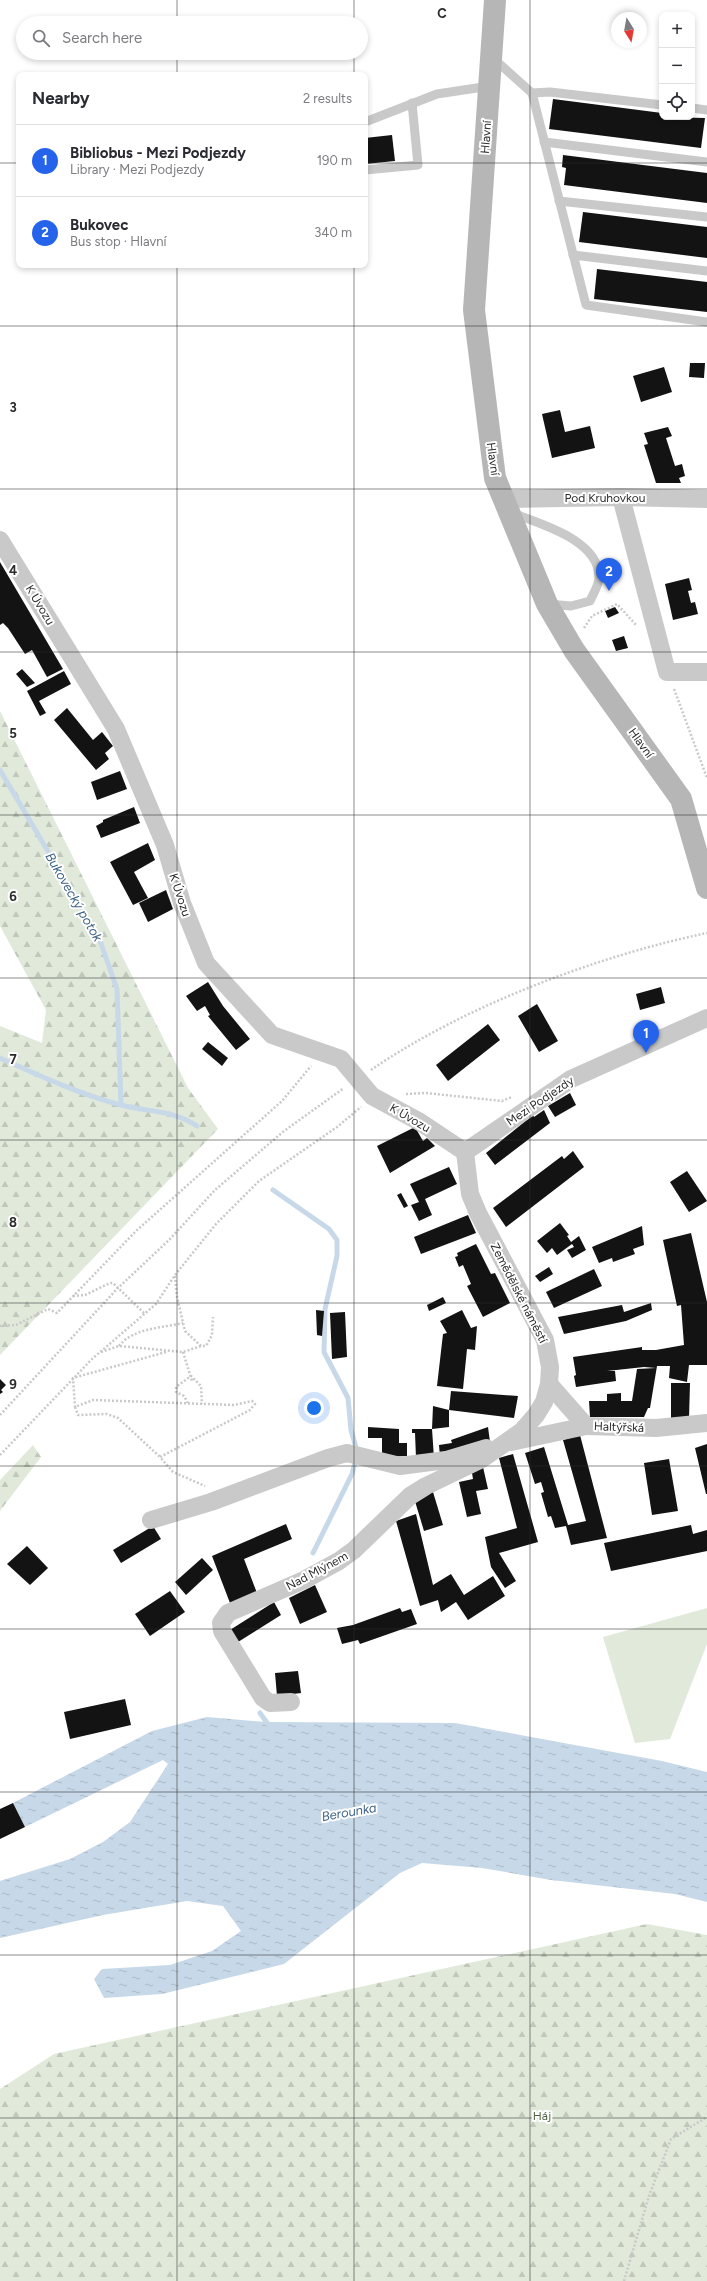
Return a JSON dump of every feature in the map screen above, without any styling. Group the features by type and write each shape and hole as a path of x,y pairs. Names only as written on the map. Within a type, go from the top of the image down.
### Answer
{"street":[{"name":"Hlavní","path":"495,0 474,310 495,478 547,604 574,650 681,799 707,886"},
{"name":"Pod Kruhovkou","path":"506,505 621,497 707,498"},
{"path":"621,497 667,672 707,672"},
{"name":"K Úvozu","path":"0,540 116,729 165,845 182,903 206,963 272,1035 341,1059 372,1096 420,1122 465,1152"},
{"name":"Mezi Podjezdy","path":"465,1152 571,1079 707,1018"},
{"name":"Zemědělské náměstí","path":"465,1152 466,1173 470,1194 478,1213 545,1340 550,1367 549,1384 544,1402 536,1415 522,1431 503,1443"},
{"name":"Haltýřská","path":"549,1384 586,1426 656,1428 707,1423"},
{"path":"151,1520 211,1502 328,1458 347,1453 400,1466 424,1464 446,1460 503,1443 586,1426"},
{"name":"Nad Mlýnem","path":"291,1702 270,1703 263,1698 222,1631 221,1623 228,1613 304,1580 339,1561 354,1550 410,1496 426,1486 482,1459 503,1443"}],"lane":[{"path":"492,58 532,93 586,306 707,322"},
{"path":"368,121 437,94 490,86"},
{"path":"532,93 550,92 659,105"},
{"path":"368,170 418,165 412,103"},
{"path":"695,108 707,110"},
{"path":"544,142 707,162"},
{"path":"559,201 707,217"},
{"path":"573,255 707,271"},
{"path":"506,505 576,542 591,553 596,563 599,578 590,601 571,606 547,604"}],"path":[{"path":"584,633 584,628 592,616 616,604 638,627 657,633"},
{"path":"667,672 707,778"},
{"path":"380,1063 465,1017 533,987 622,955 707,933"},
{"path":"0,1326 16,1325 48,1309 57,1313 136,1232 282,1101 312,1065 316,1050"},
{"path":"403,1094 426,1093 502,1100 516,1096"},
{"path":"0,1415 118,1288 169,1240 215,1190 247,1161 284,1131 333,1095"},
{"path":"0,1455 98,1353 156,1304 175,1275 216,1224 259,1181 337,1127 372,1096"},
{"path":"175,1275 177,1297 184,1330 201,1346"},
{"path":"73,1296 85,1295 110,1283 118,1288 145,1314"},
{"path":"98,1353 119,1346 166,1352 183,1352 201,1346 206,1346 212,1335 213,1317"},
{"path":"119,1346 125,1339 137,1333 183,1323"},
{"path":"73,1378 166,1352"},
{"path":"183,1352 192,1381"},
{"path":"188,1403 184,1396 176,1392 176,1387 191,1376"},
{"path":"191,1376 201,1386 202,1404"},
{"path":"73,1378 75,1407 78,1415 107,1414 118,1418 160,1457 173,1472 204,1486 211,1502"},
{"path":"75,1407 93,1400 234,1405 252,1401 255,1404 250,1410 160,1457"},
{"path":"624,2281 649,2196 671,2139 707,2117"}],"green space":[{"path":"0,711 188,1088 218,1129 0,1355 0,1026 42,1043 46,1010 0,926"},
{"path":"33,1445 41,1457 0,1511 0,1480"},
{"path":"707,1608 707,1644 670,1739 635,1743 603,1637"},
{"name":"Háj","path":"647,1924 707,1935 707,2281 0,2281 0,2089 54,2054"}],"water":[{"name":"Berounka","path":"207,1717 266,1722 455,1723 662,1761 707,1772 707,1902 675,1894 551,1880 482,1868 422,1863 400,1873 284,1964 162,1994 104,1998 94,1979 102,1969 170,1965 212,1951 241,1931 223,1906 187,1901 103,1915 0,1938 0,1881 70,1859 103,1842 130,1822 168,1764 163,1760 25,1827 13,1803 152,1731"}],"building":[{"path":"553,99 659,113 659,120 695,120 695,118 705,118 701,148 549,129"},
{"path":"392,135 395,161 368,164 368,138"},
{"path":"563,155 707,173 707,203 564,185 566,168 562,167"},
{"path":"583,212 707,227 707,258 579,242"},
{"path":"597,269 707,282 707,312 594,299"},
{"path":"690,363 705,363 704,378 689,377"},
{"path":"664,367 672,392 641,402 633,376"},
{"path":"560,410 565,432 590,426 595,448 552,458 542,414"},
{"path":"668,427 672,436 666,438 675,466 682,464 685,476 679,478 681,483 656,483 644,445 648,444 644,433"},
{"path":"0,562 63,669 47,677 32,650 25,654 8,628 3,623 0,625"},
{"path":"689,578 692,590 688,591 691,603 695,602 698,614 673,620 665,584"},
{"path":"615,607 619,613 608,618 605,611"},
{"path":"624,636 628,648 616,651 612,640"},
{"path":"22,669 35,683 27,687 16,674"},
{"path":"64,671 71,684 39,701 46,713 40,716 27,691"},
{"path":"67,708 93,740 102,732 113,746 105,753 109,759 96,770 54,720"},
{"path":"120,771 127,789 97,800 91,782"},
{"path":"134,807 140,823 101,838 96,826 103,822 103,820"},
{"path":"148,843 155,860 134,872 148,898 133,905 110,862"},
{"path":"166,890 173,909 148,922 139,903"},
{"path":"208,982 223,1006 250,1039 236,1050 208,1016 210,1015 205,1006 197,1011 186,996"},
{"path":"661,987 665,1003 640,1010 636,994"},
{"path":"537,1004 558,1041 539,1052 518,1016"},
{"path":"488,1024 500,1040 448,1081 436,1065"},
{"path":"208,1042 228,1058 222,1066 202,1049"},
{"path":"570,1093 576,1105 555,1117 548,1106"},
{"path":"544,1110 550,1123 495,1165 486,1153 533,1115 534,1117"},
{"path":"415,1127 423,1141 427,1138 435,1146 390,1173 377,1146"},
{"path":"573,1151 584,1167 506,1227 493,1208 562,1156 564,1159"},
{"path":"449,1167 457,1184 425,1199 432,1215 419,1221 411,1205 419,1202 410,1184"},
{"path":"687,1171 707,1201 689,1212 670,1182"},
{"path":"401,1193 408,1206 404,1208 397,1195"},
{"path":"468,1215 476,1233 421,1254 414,1237"},
{"path":"560,1223 569,1235 567,1236 571,1242 579,1236 586,1250 572,1258 567,1250 574,1247 572,1244 557,1255 552,1248 547,1253 537,1241"},
{"path":"642,1226 644,1245 633,1249 635,1254 613,1262 612,1258 599,1263 592,1247"},
{"path":"691,1233 707,1302 707,1365 689,1365 687,1382 669,1378 670,1366 657,1366 650,1408 648,1408 644,1417 590,1417 589,1401 607,1401 607,1394 621,1393 621,1401 632,1401 637,1369 656,1368 644,1367 607,1371 615,1371 616,1381 576,1387 573,1357 642,1347 642,1350 656,1350 684,1345 681,1305 677,1306 663,1240"},
{"path":"476,1244 491,1274 495,1273 510,1303 483,1317 467,1286 471,1284 463,1265 459,1267 455,1257 458,1256 457,1253"},
{"path":"549,1267 553,1274 540,1282 535,1276"},
{"path":"594,1269 602,1286 554,1308 546,1292"},
{"path":"443,1297 446,1303 429,1311 427,1305"},
{"path":"651,1303 652,1310 626,1321 564,1334 558,1317 622,1305 624,1312"},
{"path":"316,1310 324,1311 322,1336 317,1335"},
{"path":"462,1310 471,1328 477,1326 475,1350 467,1349 463,1389 437,1386 443,1334 447,1333 440,1321"},
{"path":"345,1312 347,1357 332,1359 330,1313"},
{"path":"0,1379 6,1385 1,1390 3,1392 0,1394"},
{"path":"671,1383 690,1383 689,1418 671,1418"},
{"path":"451,1391 518,1396 514,1418 449,1410"},
{"path":"433,1406 449,1410 449,1427 432,1429"},
{"path":"368,1427 399,1429 399,1443 407,1443 407,1456 382,1457 382,1438 368,1438"},
{"path":"488,1427 490,1442 440,1457 439,1445 452,1443 451,1440"},
{"path":"412,1429 432,1429 434,1458 416,1458 415,1433 412,1433"},
{"path":"580,1435 607,1538 571,1545 566,1526 555,1528 551,1516 548,1517 541,1493 544,1492 541,1482 535,1484 525,1453 544,1447 568,1525 586,1521 563,1440"},
{"path":"707,1444 707,1494 706,1494 695,1448"},
{"path":"513,1454 538,1542 499,1553 516,1581 505,1588 491,1567 485,1537 517,1528 499,1458"},
{"path":"669,1459 678,1511 652,1515 644,1463"},
{"path":"483,1467 488,1489 476,1491 481,1514 467,1517 459,1482 473,1479 472,1473"},
{"path":"433,1492 443,1525 424,1531 414,1498"},
{"path":"416,1514 433,1585 451,1574 464,1595 493,1576 505,1596 468,1620 456,1602 441,1612 438,1600 420,1606 396,1521"},
{"path":"286,1524 292,1539 244,1559 257,1593 230,1603 212,1556"},
{"path":"691,1525 693,1534 707,1530 707,1551 611,1571 604,1543"},
{"path":"153,1526 161,1539 121,1563 113,1550"},
{"path":"27,1546 48,1568 30,1585 7,1564"},
{"path":"202,1558 213,1570 186,1595 175,1582"},
{"path":"315,1585 327,1612 300,1624 289,1598"},
{"path":"170,1591 185,1612 150,1636 135,1614"},
{"path":"274,1602 281,1615 238,1642 230,1630"},
{"path":"400,1608 402,1612 411,1609 417,1624 360,1644 358,1640 342,1644 337,1628 353,1625"},
{"path":"298,1671 301,1693 277,1696 275,1673"},
{"path":"125,1699 131,1725 70,1739 64,1712"},
{"path":"13,1803 25,1827 0,1839 0,1809"}],"waterway":[{"name":"Bukovecký potok","path":"0,770 99,938 117,989 121,1105"},
{"path":"0,1058 90,1096 121,1105 170,1114 197,1126"},
{"path":"273,1190 329,1229 337,1240 337,1256 325,1309 324,1352 348,1398 351,1430 357,1451"},
{"path":"313,1553 352,1474 356,1459"},
{"path":"260,1713 270,1727"}],"place":[{"name":"Bukovec","path":"609,591"},
{"name":"Bibliobus - Mezi Podjezdy","path":"646,1053"}]}
